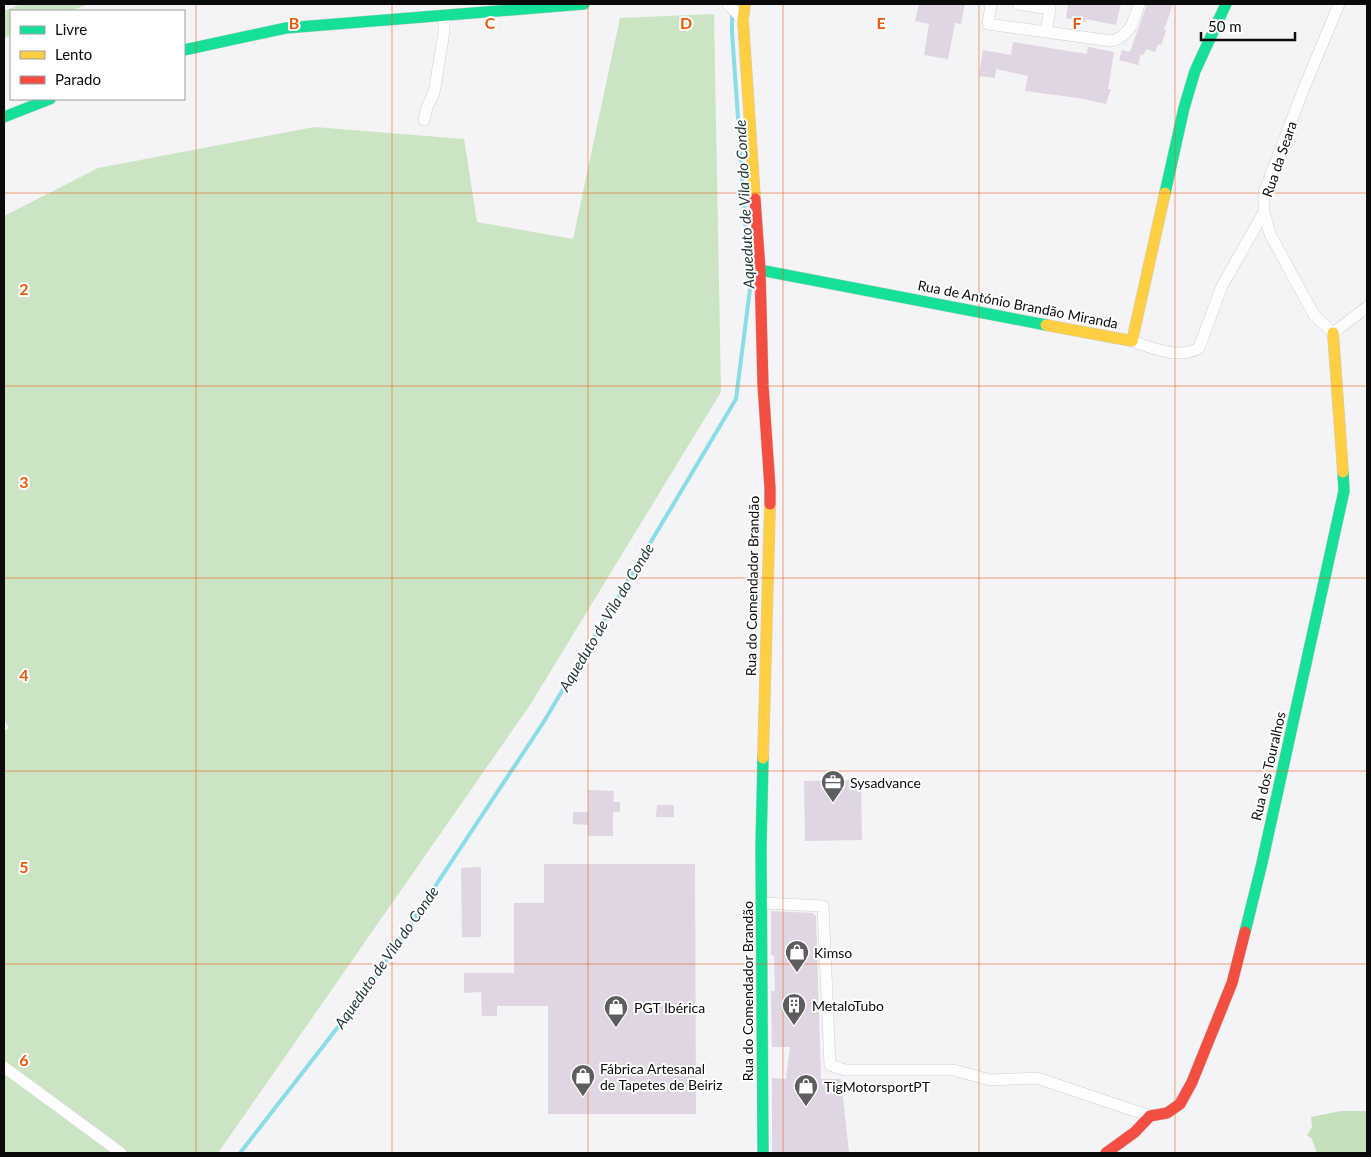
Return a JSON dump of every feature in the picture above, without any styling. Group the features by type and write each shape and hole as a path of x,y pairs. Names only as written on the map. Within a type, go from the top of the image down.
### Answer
{"street":[{"path":"185,50 286,28 448,11 584,4"},
{"path":"728,4 743,20"},
{"name":"Rua do Comendador Brandão","path":"745,4 743,20 760,270 763,385 770,488 762,847 762,1153"},
{"path":"992,4 988,24 1112,41 1126,34 1132,24 1139,4"},
{"path":"1018,4 1050,9 1046,32"},
{"name":"Rua de António Brandão Miranda","path":"760,270 1132,341 1184,108 1196,71 1226,4"},
{"name":"Rua da Seara","path":"1333,333 1314,315 1270,234 1264,212 1264,194 1302,93 1339,4"},
{"path":"424,120 427,107 434,93 448,11"},
{"path":"4,118 48,100"},
{"path":"1132,341 1168,353 1191,353 1199,348 1222,286 1264,212"},
{"path":"1333,333 1367,307"},
{"name":"Rua dos Touralhos","path":"1106,1153 1135,1132 1150,1116 1167,1113 1180,1104 1192,1082 1232,983 1262,864 1344,491 1333,333"},
{"path":"762,903 823,906 830,1065 845,1070 954,1070 990,1080 1037,1078 1150,1116"},
{"path":"4,1067 122,1153"}],"green space":[{"path":"21,4 89,4 73,10 10,10 10,35 4,38 4,11"},
{"path":"714,14 721,392 530,705 218,1153 4,1153 4,731 9,728 4,720 4,216 98,168 314,127 464,139 477,222 573,239 620,18"},
{"path":"1341,1111 1367,1111 1367,1153 1317,1153 1312,1139 1307,1135 1312,1127 1311,1117"}],"building":[{"path":"919,4 965,4 961,24 955,23 948,59 924,55 929,24 915,21"},
{"path":"1068,4 1121,4 1116,25 1086,19 1086,22 1066,18"},
{"path":"1147,4 1173,4 1161,45 1158,44 1155,52 1146,49 1144,55 1141,54 1138,65 1119,60 1122,50 1130,52"},
{"path":"1013,42 1087,54 1088,47 1114,52 1108,89 1111,89 1106,104 1025,91 1028,76 996,69 995,78 979,76 983,50 1011,55"},
{"name":"Sysadvance","path":"861,780 862,840 805,841 804,781"},
{"path":"588,790 614,791 613,802 620,802 620,812 613,812 613,836 588,836 588,825 573,824 573,812 588,812"},
{"path":"657,805 674,805 674,817 656,817"},
{"path":"544,864 695,864 696,1114 548,1114 548,1006 497,1006 497,1016 482,1016 481,992 464,993 464,973 514,973 514,903 544,903"},
{"path":"481,867 481,937 462,937 461,868"},
{"path":"771,911 813,913 816,916 821,1079 841,1079 849,1153 772,1153 772,1078 786,1079 790,1047 772,1047 771,991 775,991 774,956 771,955"}],"waterway":[{"name":"Aqueduto de Vila do Conde","path":"240,1153 366,991 543,723 736,399 750,289 732,13"}],"traffic: fast":[{"path":"185,50 286,28 584,4"},
{"path":"1165,193 1184,108 1195,71 1226,4"},
{"path":"4,117 47,100"},
{"path":"760,270 1046,325"},
{"path":"1245,932 1344,491 1343,472"},
{"path":"763,758 761,847 763,1153"}],"traffic: slow":[{"path":"745,4 743,20 755,199"},
{"path":"1046,325 1132,341 1165,193"},
{"path":"1333,333 1343,472"},
{"path":"763,758 770,504"}],"traffic: jam":[{"path":"755,199 760,270 763,385 770,504"},
{"path":"1106,1153 1135,1132 1150,1116 1167,1113 1180,1104 1192,1082 1232,983 1245,932"}],"place":[{"name":"Sysadvance","path":"833,803"},
{"name":"Kimso","path":"797,973"},
{"name":"MetaloTubo","path":"794,1026"},
{"name":"PGT Ibérica","path":"616,1028"},
{"name":"Fábrica Artesanal de Tapetes de Beiriz","path":"583,1097"},
{"name":"TigMotorsportPT","path":"806,1107"}]}
